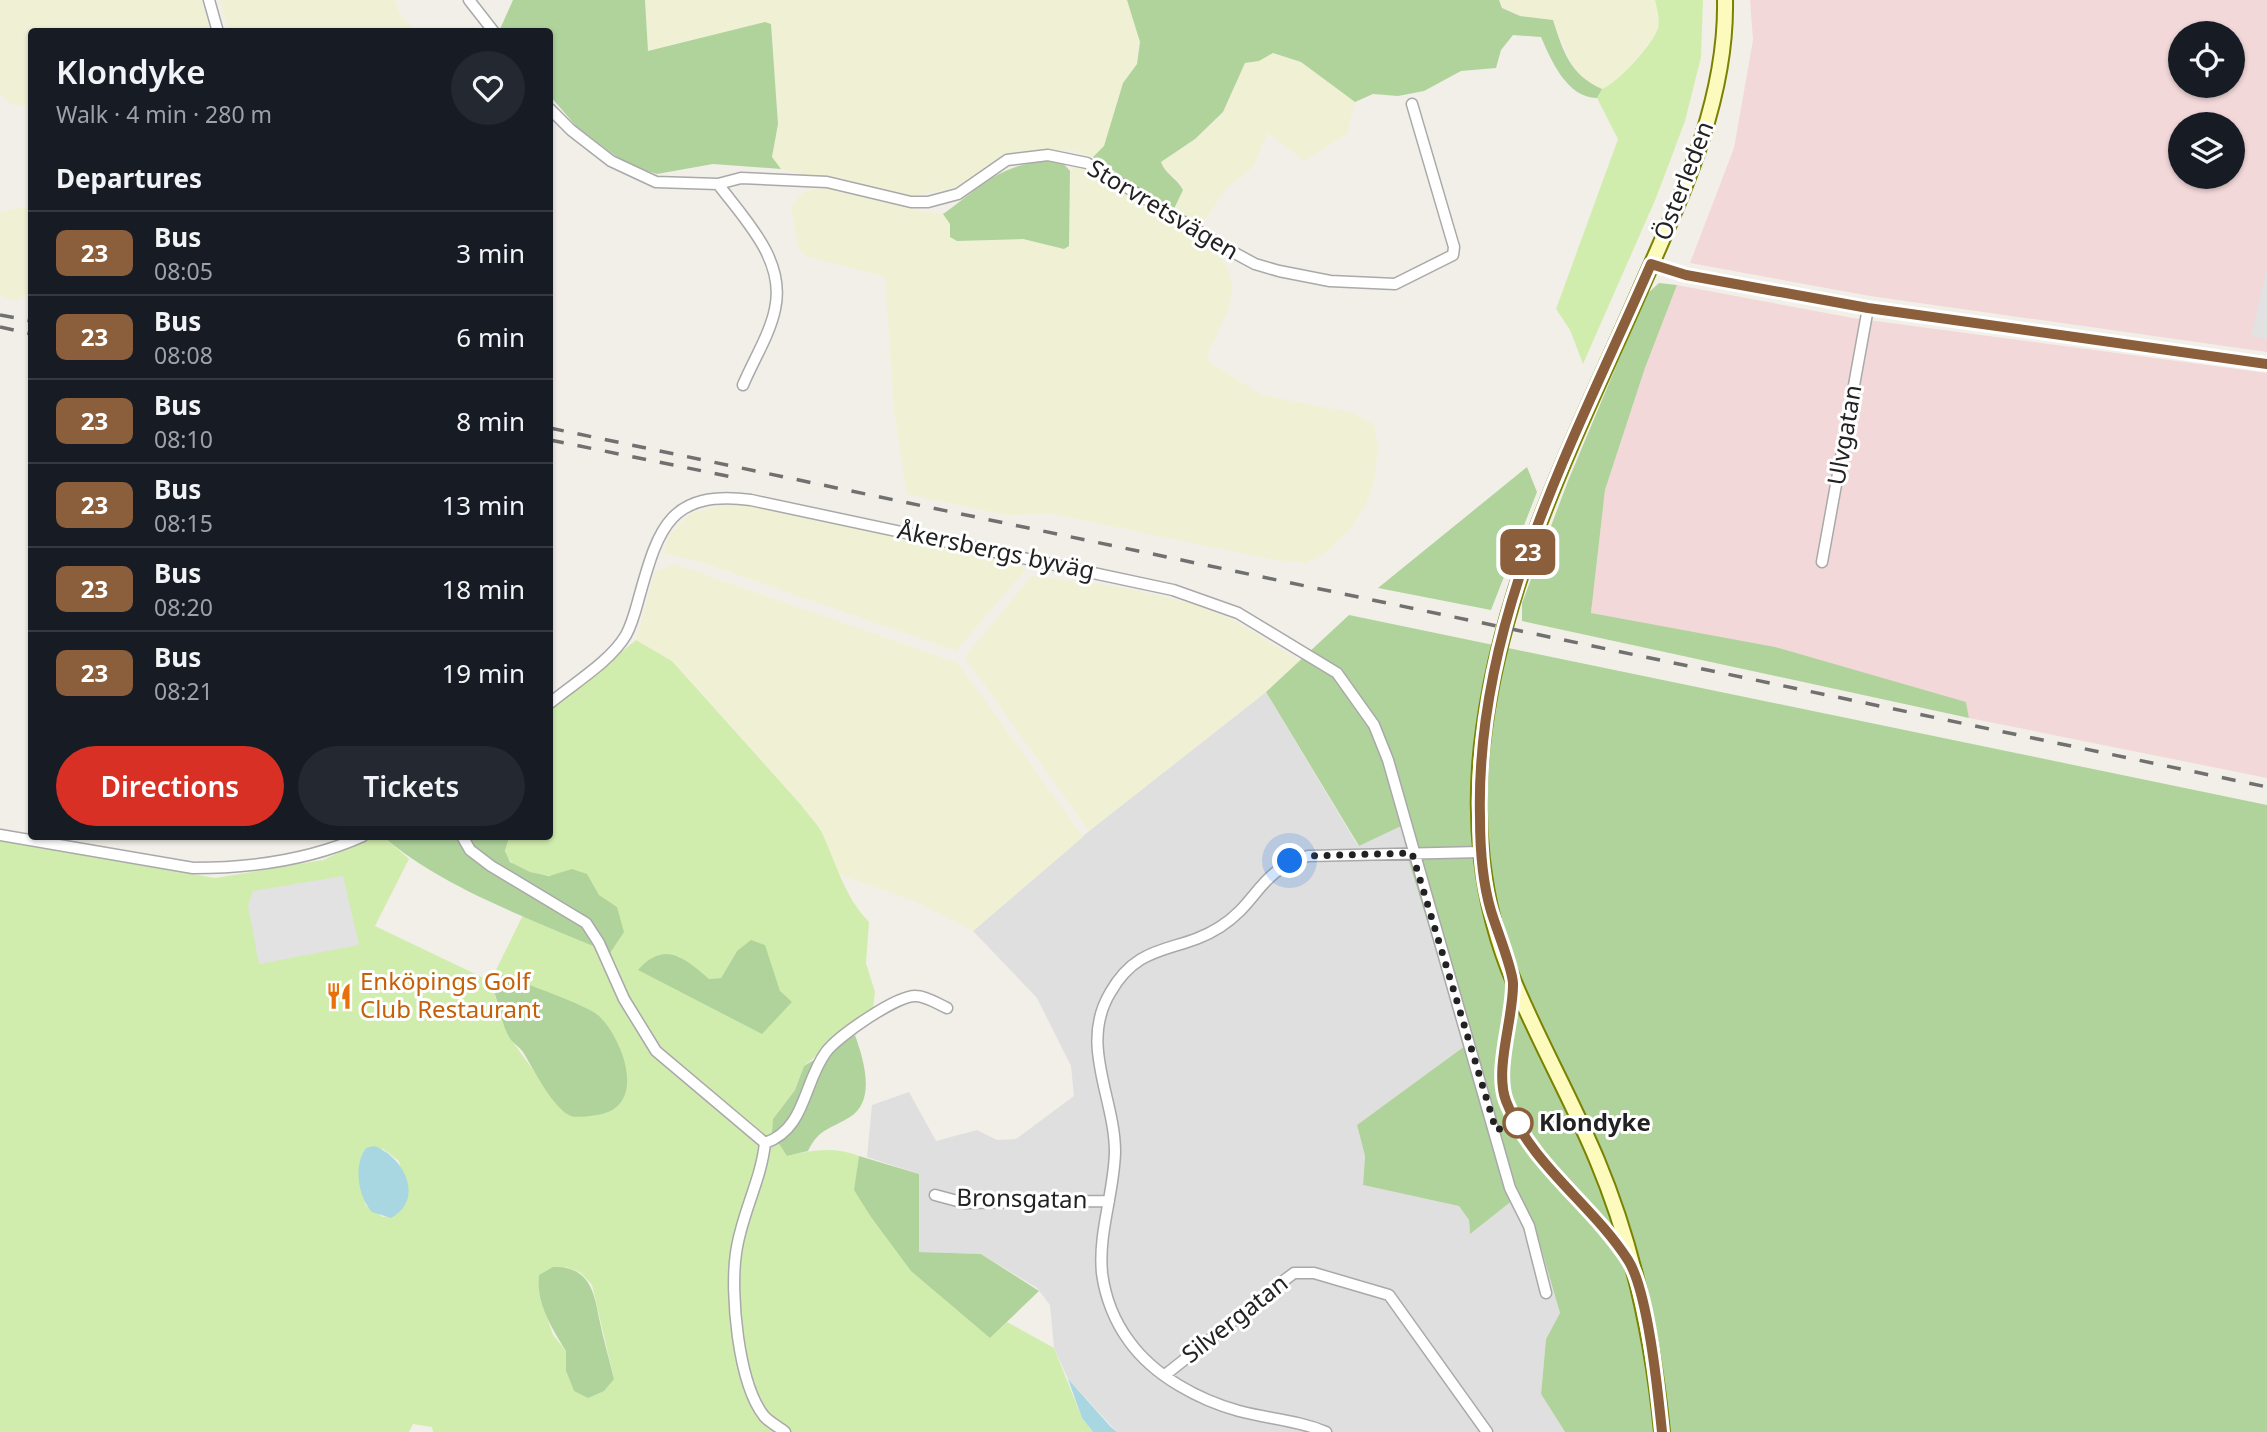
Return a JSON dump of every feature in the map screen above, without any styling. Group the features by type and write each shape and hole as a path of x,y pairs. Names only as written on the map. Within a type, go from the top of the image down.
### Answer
{"street":[{"path":"209,0 217,28"},
{"path":"469,0 491,28"},
{"name":"Österleden","path":"1662,1432 1645,1311 1618,1216 1597,1160 1508,968 1489,905 1481,852 1480,775 1483,730 1499,643 1510,604 1552,487 1651,264 1699,147 1709,114 1720,57 1725,0"},
{"name":"Storvretsvägen","path":"553,111 570,130 634,174 656,183 718,184 741,178 827,182 911,202 928,202 958,194 1007,160 1037,155 1068,157 1087,163 1255,264 1330,281 1395,284 1453,255 1454,247 1412,104"},
{"path":"718,184 754,230 777,279 775,310 743,385"},
{"path":"1651,264 1686,275 1868,308 2267,364"},
{"name":"Ulvgatan","path":"1822,562 1868,308"},
{"name":"Åkersbergs byväg","path":"553,701 615,650 625,636 656,543 675,515 697,501 711,497 751,500 1173,590 1238,613 1320,660 1351,689 1374,725 1388,760 1412,853 1496,1130 1510,1188 1529,1226 1546,1293"},
{"path":"0,835 28,840"},
{"path":"28,840 193,869 317,855 353,840"},
{"path":"464,840 470,850 491,866 586,923 599,943 624,999 656,1051 765,1143"},
{"name":"Silvergatan","path":"1326,1432 1289,1419 1239,1411 1189,1391 1165,1375 1130,1342 1112,1312 1101,1256 1114,1178 1114,1138 1096,1052 1105,1002 1124,973 1149,952 1197,939 1219,928 1243,907 1275,870 1290,861 1308,856 1481,852"},
{"path":"765,1143 778,1139 793,1125 818,1066 835,1042 901,998 919,996 947,1008"},
{"path":"765,1143 763,1160 736,1251 734,1280 743,1357 751,1393 764,1417 785,1432"},
{"name":"Bronsgatan","path":"935,1195 964,1203 1109,1201"},
{"name":"Silvergatan","path":"1165,1375 1294,1273 1314,1273 1389,1295 1486,1432"}],"shaded area":[{"path":"1750,0 2267,0 2267,352 1870,296 1690,263 1734,148 1753,40"},
{"path":"2267,268 2267,340 2251,336"},
{"path":"1677,285 1853,318 2267,373 2267,778 1969,718 1966,702 1591,613 1605,490 1645,368"},
{"path":"1266,692 1358,846 1401,825 1409,862 1465,1047 1357,1125 1365,1156 1363,1185 1460,1206 1469,1220 1470,1233 1513,1200 1534,1224 1560,1313 1546,1339 1541,1394 1565,1432 1117,1432 1068,1379 1054,1348 1050,1305 1037,1288 981,1254 919,1252 919,1174 867,1157 872,1105 909,1092 936,1141 977,1130 997,1140 1016,1139 1074,1096 1071,1066 1037,998 973,931 1089,831"},
{"path":"343,876 359,945 259,964 248,905 253,891"}],"green space":[{"path":"0,0 201,0 210,28 28,28 28,105 10,103 0,93"},
{"path":"220,0 395,0 401,16 413,28 227,28"},
{"path":"513,0 645,0 648,51 765,22 771,24 778,124 772,157 781,169 713,164 657,174 638,168 617,157 576,126 553,99 553,28 500,28"},
{"path":"645,0 1127,0 1140,42 1137,64 1123,83 1104,146 1093,157 1072,150 1025,152 989,164 955,188 912,196 840,178 801,175 781,169 772,157 778,124 771,24 765,23 648,51"},
{"path":"1127,0 1499,0 1502,8 1520,16 1553,20 1569,61 1582,77 1602,89 1597,98 1577,92 1555,66 1541,37 1513,35 1501,50 1496,68 1461,71 1424,91 1398,96 1373,94 1355,102 1301,62 1273,53 1259,61 1245,63 1223,112 1195,139 1161,162 1183,190 1173,211 1093,157 1104,146 1123,83 1137,64 1140,42"},
{"path":"1499,0 1655,0 1659,24 1656,34 1627,70 1610,86 1602,89 1585,82 1574,70 1553,20 1520,16 1502,7"},
{"path":"1655,0 1703,0 1701,57 1685,121 1656,198 1583,364 1570,330 1556,309 1618,139 1597,98 1602,89 1609,86 1634,62 1655,35 1659,21"},
{"path":"1273,53 1301,62 1355,102 1347,134 1304,161 1268,133 1253,167 1227,188 1200,227 1173,211 1183,190 1179,181 1163,169 1161,162 1223,112 1245,63 1259,61"},
{"path":"1048,161 1063,163 1070,171 1069,246 1064,249 1023,239 957,241 950,237 950,224 943,214 991,178 1016,167"},
{"path":"1076,167 1087,168 1124,189 1216,249 1228,269 1233,288 1228,310 1208,354 1207,359 1212,364 1262,395 1353,413 1374,424 1378,446 1374,482 1367,502 1349,530 1325,553 1305,563 1274,560 1053,514 1006,515 907,494 894,412 885,277 806,256 798,247 791,207 803,192 826,187 911,209 943,214 950,224 950,237 957,241 1023,239 1064,249 1069,246 1070,171"},
{"path":"28,207 28,295 18,300 0,295 0,212"},
{"path":"1659,283 1677,285 1645,368 1605,490 1591,613 1775,647 1966,702 1969,718 1522,621 1522,603 1568,481 1646,295"},
{"path":"1527,467 1537,492 1491,610 1378,588"},
{"path":"727,504 749,505 940,545 1018,563 1025,570 956,651 701,562 663,553 669,535 691,513"},
{"path":"674,564 958,663 1083,837 973,931 916,902 836,873 821,831 802,806 673,661 636,640 655,572"},
{"path":"1032,576 1128,588 1194,604 1233,620 1300,661 1266,692 1089,831 966,659 967,654"},
{"path":"1349,615 2267,805 2267,1432 1565,1432 1541,1394 1546,1339 1560,1313 1534,1224 1513,1200 1470,1234 1469,1220 1459,1206 1363,1185 1365,1156 1357,1125 1465,1046 1409,862 1401,826 1359,846 1266,692"},
{"path":"636,640 672,661 815,823 853,902 869,922 866,963 875,992 873,1008 804,1066 795,1090 773,1119 787,1156 823,1150 859,1156 855,1190 990,1338 1007,1322 1054,1348 1082,1418 1093,1432 433,1432 432,1427 413,1424 409,1432 0,1432 0,841 215,878 323,860 366,840 387,840 409,859 375,926 490,981 507,1033 558,1106 623,1062 615,1038 597,1014 495,972 523,915 610,953 617,907 601,897 586,875 578,871 551,875 521,869 509,859 506,845 508,840 553,840 553,708","holes":["737,951 774,975 780,991 678,990 639,970 678,956 709,979 721,978","366,1148 383,1149 399,1161 407,1196 397,1214 383,1217 366,1206 360,1176 360,1161","566,1267 581,1273 592,1285 614,1379 574,1391 566,1371 566,1351 553,1335 543,1305"]},
{"path":"388,840 508,840 505,851 510,862 530,872 549,876 572,869 587,874 599,895 617,907 624,932 610,953 492,903 407,855"},
{"path":"751,940 765,945 780,991 792,1002 762,1034 638,970 648,961 666,954 683,959 709,979 721,978 737,951"},
{"path":"495,972 566,999 599,1016 616,1040 626,1071 627,1086 623,1099 613,1109 597,1115 577,1117 564,1112 557,1105 506,1031 490,981"},
{"path":"855,1035 866,1078 866,1090 858,1110 821,1133 808,1151 787,1156 772,1133 773,1119 795,1090 804,1066"},
{"path":"859,1156 919,1174 919,1252 981,1254 1039,1291 990,1338 911,1271 871,1217 854,1190"},
{"path":"553,1267 565,1268 582,1275 595,1298 614,1379 604,1391 588,1398 574,1391 566,1371 566,1351 540,1296 539,1275"}],"water":[{"path":"374,1146 394,1159 406,1178 409,1189 402,1210 391,1218 372,1212 361,1190 359,1163 366,1148"},
{"path":"1068,1379 1117,1432 1093,1432 1082,1418"}],"railway":[{"path":"0,315 28,320"},
{"path":"0,327 28,333"},
{"path":"553,429 2267,787"},
{"path":"553,441 742,479"}],"bus line":[{"name":"23","path":"1662,1432 1645,1311 1630,1262 1594,1217 1544,1163 1505,1099 1505,1058 1513,981 1489,905 1481,852 1480,817 1483,730 1499,643 1510,604 1552,487 1651,264 1686,275 1868,308 2267,364"}],"place":[{"name":"Enköpings Golf Club Restaurant","path":"339,996"},
{"name":"Klondyke","path":"1518,1123"}],"route":[{"path":"1290,861 1308,856 1412,853 1496,1130 1518,1123"}]}
